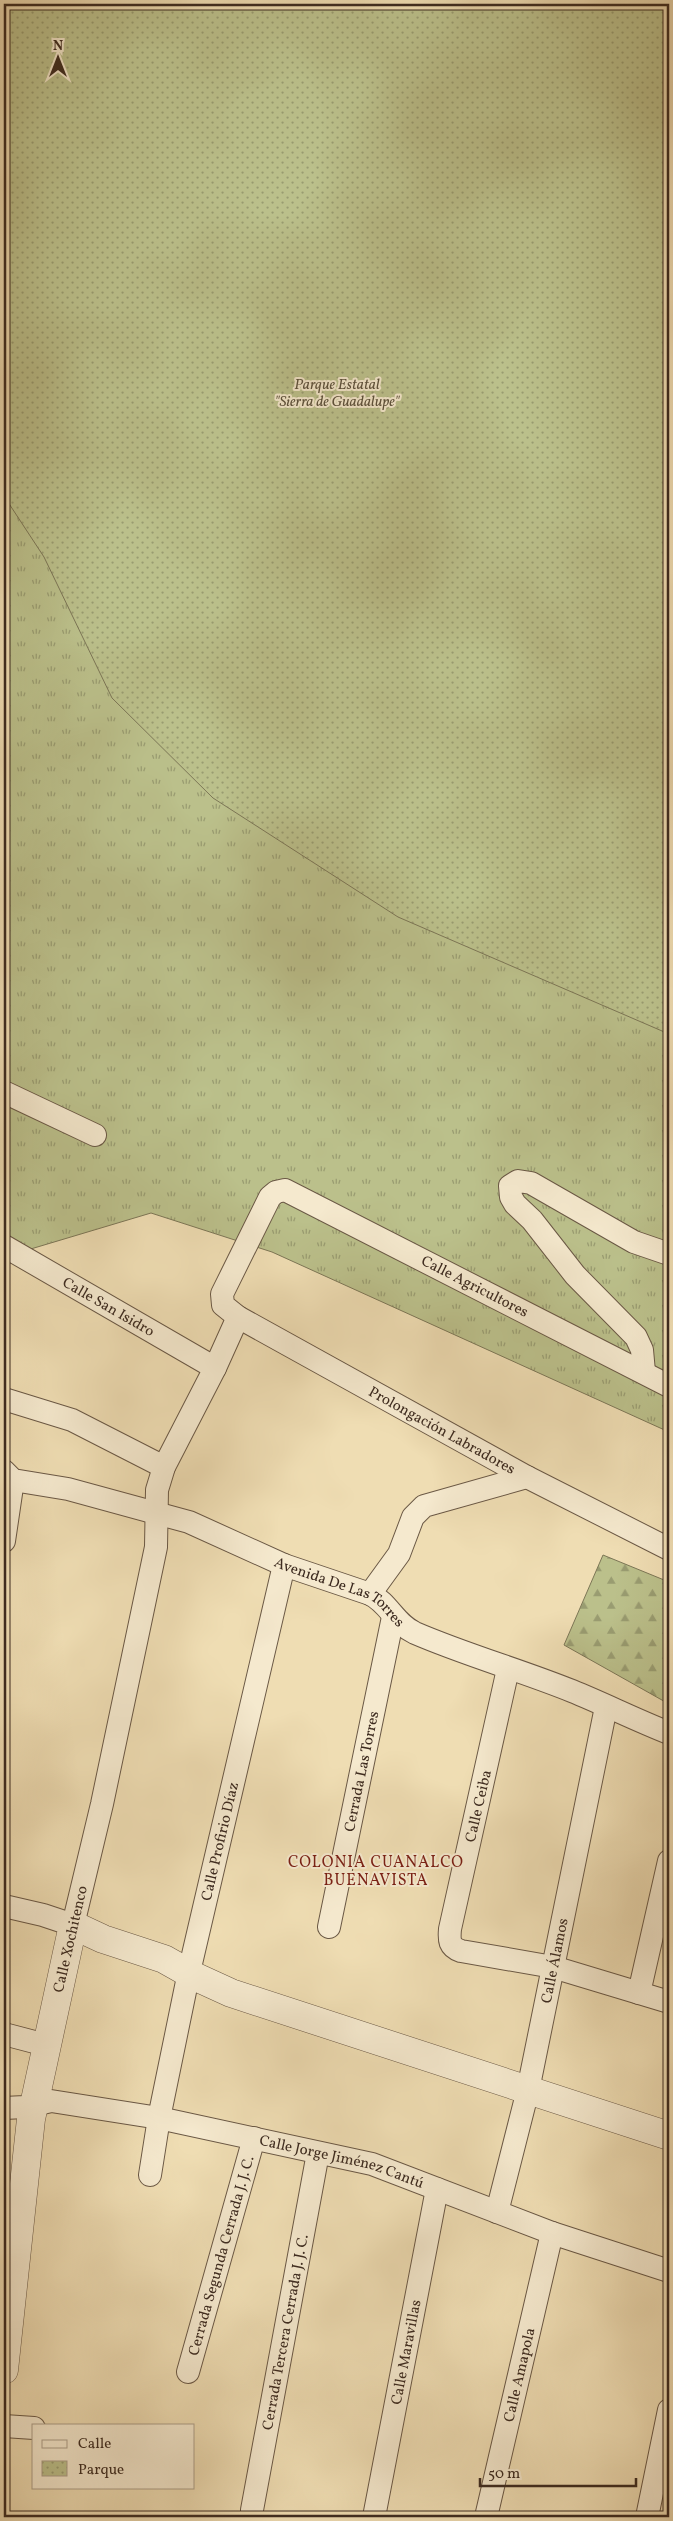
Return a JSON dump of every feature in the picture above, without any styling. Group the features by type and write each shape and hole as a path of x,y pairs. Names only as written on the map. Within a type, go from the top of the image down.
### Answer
{"street":[{"path":"4,1092 96,1136"},
{"path":"644,1372 642,1350 636,1337 575,1275 532,1220 515,1204 511,1197 510,1186 518,1181 531,1183 634,1242 669,1254"},
{"name":"Prolongación Labradores","path":"280,1190 270,1197 222,1294 222,1301 226,1307 238,1317 527,1476 669,1548"},
{"name":"Calle Agricultores","path":"280,1190 290,1192 669,1386"},
{"name":"Calle San Isidro","path":"4,1246 215,1368"},
{"name":"Calle Xochitenco","path":"4,2370 34,2104 73,1925 102,1804 156,1547 157,1490 164,1467 215,1368 238,1317"},
{"path":"4,1399 72,1420 164,1467"},
{"path":"4,1540 8,1476"},
{"name":"Avenida De Las Torres","path":"8,1476 68,1489 189,1522 284,1565 379,1598 393,1617 413,1632 508,1669 572,1691 669,1733"},
{"path":"370,1594 399,1554 414,1517 424,1506 527,1476"},
{"name":"Calle Profirio Díaz","path":"150,2175 159,2118 189,1972 284,1565"},
{"name":"Cerrada Las Torres","path":"329,1927 393,1617"},
{"name":"Calle Ceiba","path":"508,1669 450,1929 450,1943 454,1949 461,1951 554,1967"},
{"name":"Calle Álamos","path":"497,2212 528,2090 606,1707"},
{"path":"639,1993 669,1861"},
{"path":"4,1906 43,1915 73,1925 103,1939 164,1959 231,1992 669,2136"},
{"path":"554,1967 669,2002"},
{"path":"4,2034 46,2045"},
{"name":"Calle Jorge Jiménez Cantú","path":"4,2108 25,2107 51,2101 159,2118 372,2164 552,2232 669,2271"},
{"name":"Cerrada Segunda Cerrada J. J. C.","path":"188,2372 254,2138"},
{"name":"Cerrada Tercera Cerrada J. J. C.","path":"252,2510 318,2153"},
{"name":"Calle Maravillas","path":"374,2517 437,2189"},
{"name":"Calle Amapola","path":"486,2517 552,2232"},
{"path":"647,2517 669,2410"},
{"path":"4,2426 32,2428"}],"green space":[{"name":"Parque Estatal \"Sierra de Guadalupe\"","path":"4,4 669,4 669,1432 272,1252 151,1213 14,1254 4,1277"},
{"name":"Parque Estatal \"Sierra de Guadalupe\"","path":"4,4 669,4 669,1034 398,917 213,798 112,698 44,557 4,496"},
{"path":"603,1555 669,1582 669,1704 564,1645"}],"district":[{"name":"COLONIA CUANALCO BUENAVISTA","path":"376,1870"}]}
